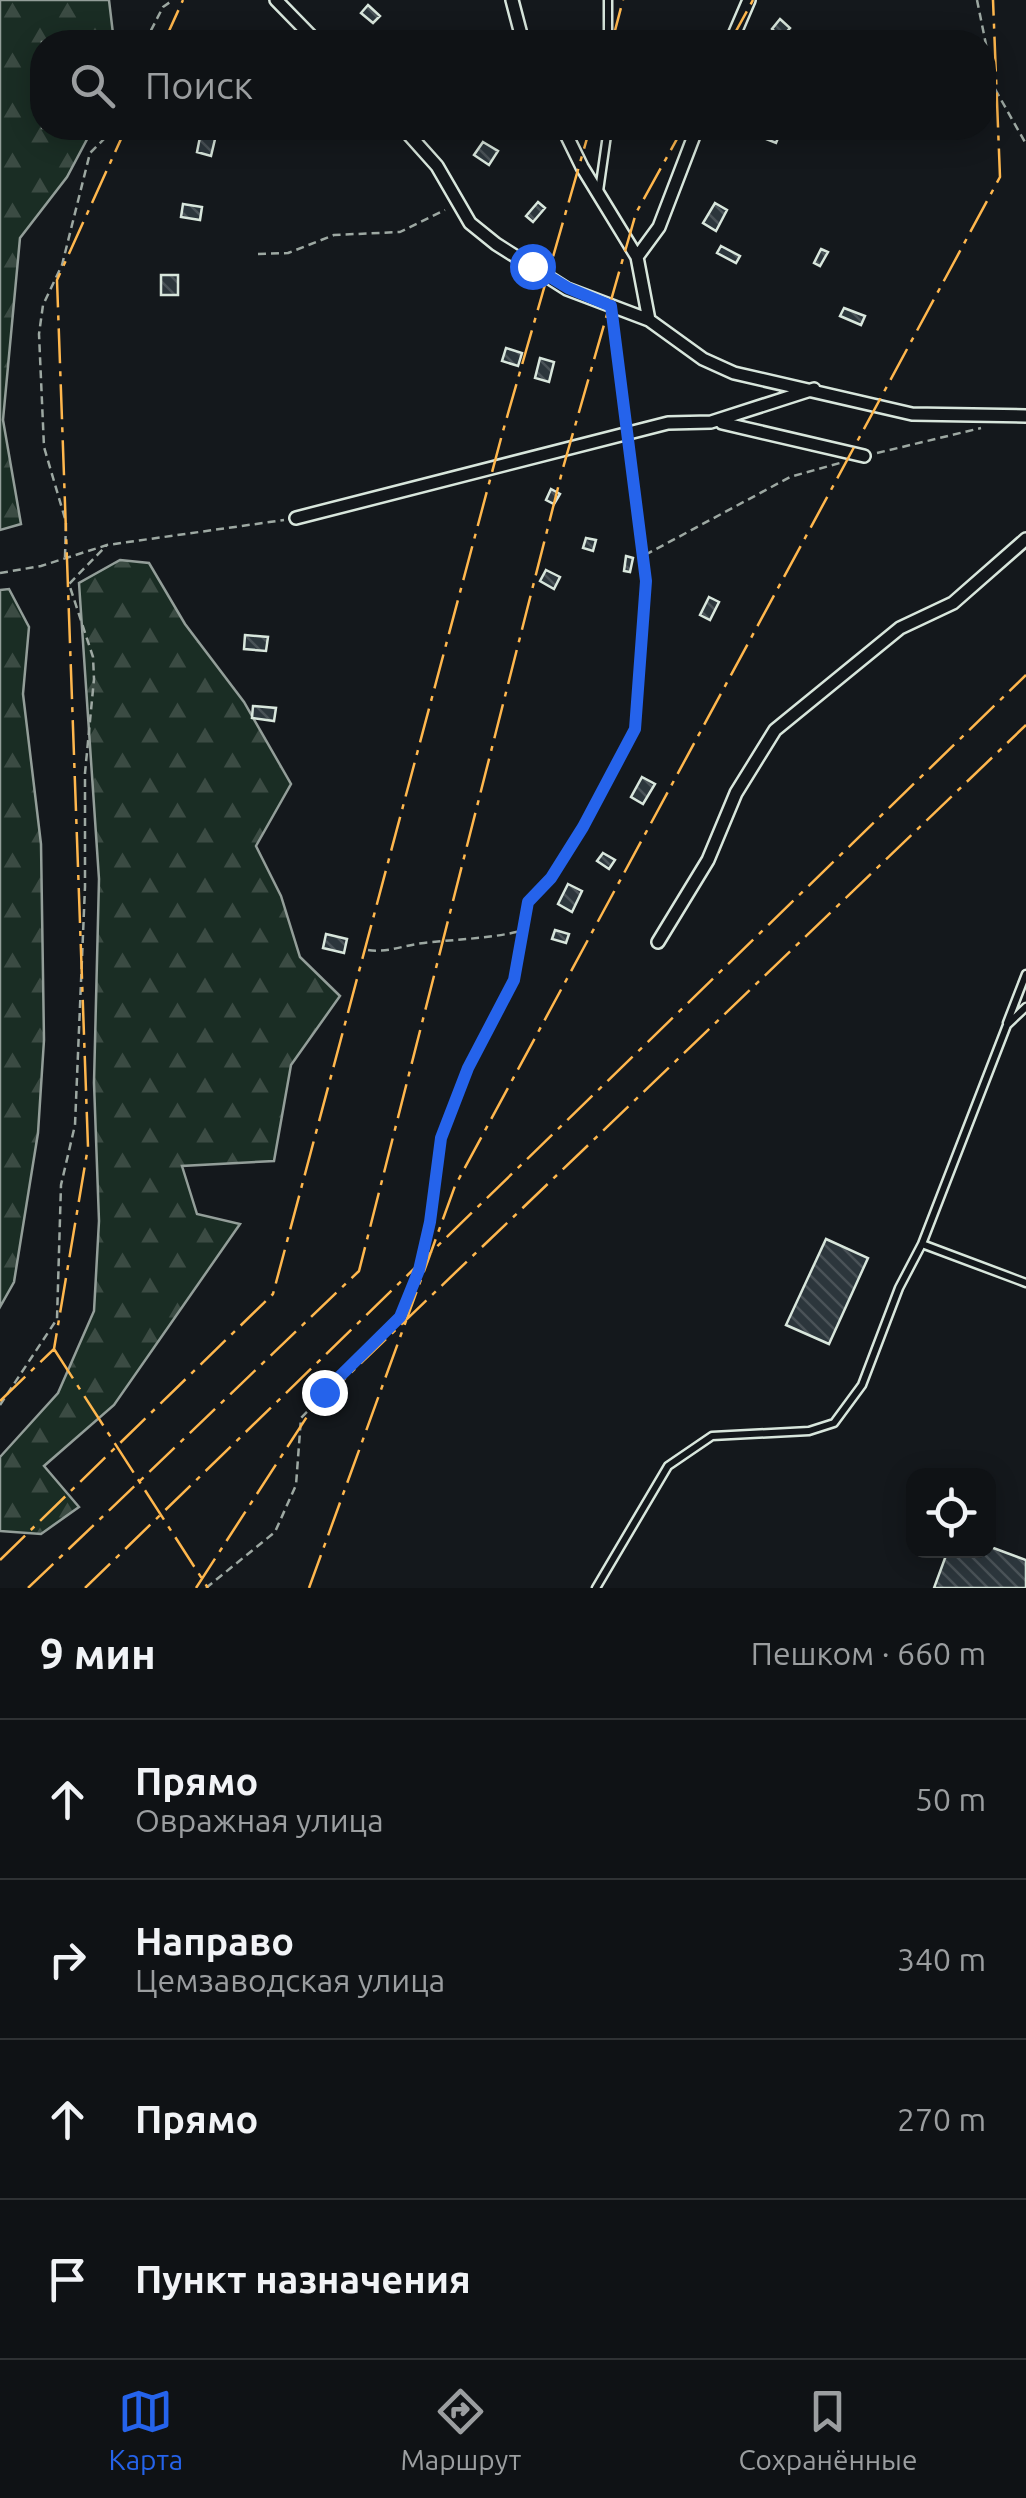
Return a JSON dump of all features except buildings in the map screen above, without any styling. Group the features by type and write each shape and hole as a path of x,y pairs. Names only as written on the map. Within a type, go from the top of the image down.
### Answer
{"street":[{"path":"276,0 305,30"},
{"path":"512,0 520,30"},
{"path":"736,30 750,0"},
{"path":"414,140 437,166 470,224 496,244 568,288 649,320 703,359 734,373 912,414 1026,416"},
{"path":"569,140 598,196 638,257 649,320"},
{"path":"638,257 659,226 692,140"},
{"path":"711,422 814,390"},
{"path":"296,518 668,423 744,425 864,456"},
{"path":"658,942 708,860 736,793 775,730 900,628 953,603 1026,539"}],"lane":[{"path":"608,0 608,30"},
{"path":"598,196 606,140"},
{"path":"596,1588 668,1466 712,1436 809,1431 834,1423 862,1385 899,1288 922,1244 1026,974"},
{"path":"1007,1024 1026,1007"},
{"path":"922,1244 1026,1282"}],"path":[{"path":"151,30 163,6 173,0"},
{"path":"977,0 983,30"},
{"path":"996,91 1026,144"},
{"path":"65,557 66,522 44,447 38,334 43,306 62,265 90,153 103,140"},
{"path":"258,254 288,253 334,235 400,232 455,203"},
{"path":"206,1588 275,1532 296,1485 301,1418 400,1317 422,1258 441,1138 468,1068 514,980 528,902 551,878 583,827 635,729 646,581 611,306"},
{"path":"642,556 790,477 982,428"},
{"path":"0,573 107,545 202,528 296,518"},
{"path":"0,1406 43,1346 59,1306 58,1228 61,1185 74,1125 86,886 86,773 94,679 93,657 70,584 107,545"},
{"path":"368,950 383,952 423,943 466,942 521,930"}],"green space":[{"path":"0,0 109,0 113,30 30,30 30,140 87,140 67,177 20,238 3,420 21,524 0,530"},
{"path":"120,560 149,563 185,624 244,702 291,784 256,846 281,896 300,957 340,996 291,1065 274,1161 182,1166 197,1214 240,1224 114,1405 44,1466 79,1507 41,1534 0,1531 0,1457 58,1393 94,1311 99,1221 94,1083 99,879 79,583"},
{"path":"9,589 29,627 23,694 41,844 44,1040 38,1133 14,1282 0,1307 0,590"}],"power":[{"path":"169,30 183,0"},
{"path":"615,30 623,0"},
{"path":"737,30 753,0"},
{"path":"993,0 994,30"},
{"path":"309,1588 455,1186 1000,177 996,76"},
{"path":"0,1401 54,1349 88,1147 57,280 121,140"},
{"path":"0,1560 273,1294 503,431 587,140"},
{"path":"28,1588 359,1271 563,468 636,213 676,140"},
{"path":"85,1588 1026,675"},
{"path":"196,1588 310,1412 1026,725"},
{"path":"54,1349 208,1588"}],"route":[{"path":"324,1392 400,1317 419,1270 430,1222 441,1138 468,1068 514,980 528,902 551,878 583,827 635,729 646,581 611,306 568,288 532,266"}]}
